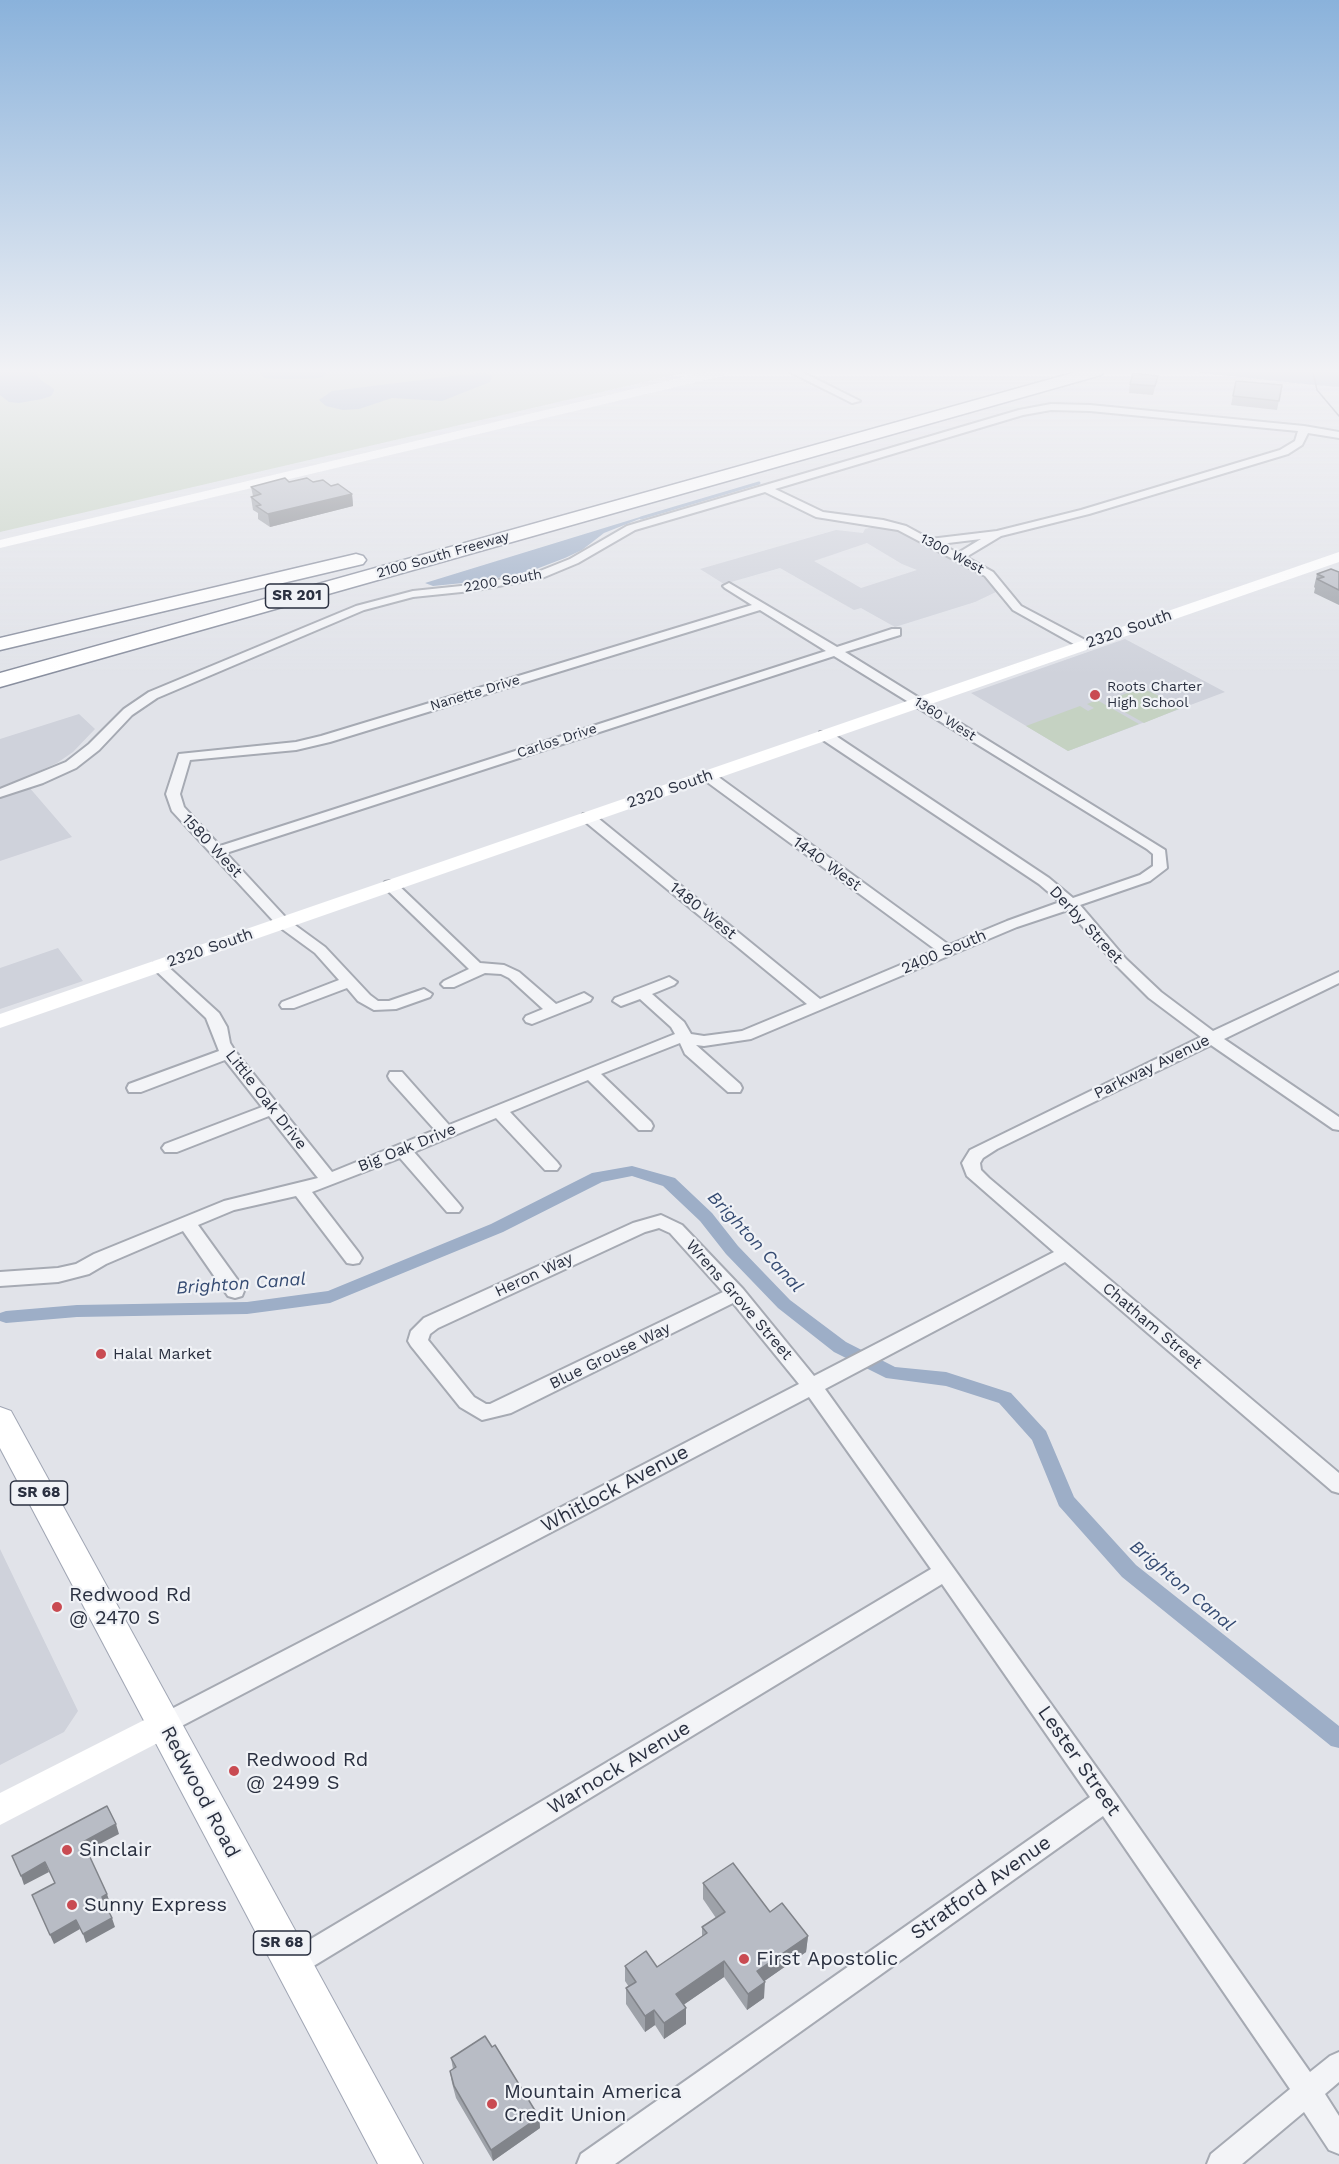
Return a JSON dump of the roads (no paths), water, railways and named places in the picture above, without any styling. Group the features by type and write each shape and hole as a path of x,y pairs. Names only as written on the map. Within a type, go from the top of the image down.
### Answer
{"highway":[{"name":"2100 South Freeway","path":"0,666 694,473"},
{"name":"2100 South Freeway","path":"0,681 733,473"},
{"path":"0,702 151,650 552,528 594,512"},
{"path":"0,644 467,536"},
{"path":"0,633 207,595"}],"main road":[{"name":"Redwood Road","path":"1,1422 401,2164"}],"street":[{"path":"0,544 298,473"},
{"name":"2200 South","path":"0,793 38,780 71,765 88,752 128,712 153,695 360,608 413,594 538,576 574,561 631,528 817,473"},
{"path":"930,542 997,534 1033,523 1084,512 1214,473"},
{"name":"1300 West","path":"766,488 820,515 893,525 930,542 996,579 1017,608 1085,645"},
{"path":"959,557 997,534"},
{"name":"2320 South","path":"0,1021 1339,556"},
{"name":"1360 West","path":"729,586 1160,853"},
{"name":"Nanette Drive","path":"184,757 296,746 325,739 762,606"},
{"name":"Carlos Drive","path":"218,851 896,632"},
{"name":"Derby Street","path":"825,735 1044,881 1070,903 1136,978 1212,1038 1339,1125"},
{"name":"1580 West","path":"184,757 173,794 177,808 283,923 320,950 369,1002 380,1006 396,1005 424,994"},
{"name":"1440 West","path":"708,776 947,951"},
{"name":"1480 West","path":"588,817 818,1005"},
{"name":"2400 South","path":"713,1040 745,1036 1022,920 1153,874 1160,868 1160,853"},
{"path":"390,885 468,961 480,969 504,970 514,975 553,1010"},
{"name":"Little Oak Drive","path":"159,966 213,1016 219,1027 222,1043 228,1053 329,1180"},
{"path":"449,984 480,969"},
{"name":"Parkway Avenue","path":"971,1163 976,1154 991,1145 1339,977"},
{"path":"288,1005 349,982"},
{"path":"621,1001 669,982"},
{"path":"642,993 678,1025 691,1050 734,1088"},
{"path":"532,1018 584,998"},
{"name":"Big Oak Drive","path":"0,1279 64,1274 82,1269 100,1259 245,1200 302,1190 329,1180 672,1039 713,1040"},
{"path":"135,1088 228,1053"},
{"path":"590,1073 645,1126"},
{"path":"396,1076 446,1132"},
{"path":"171,1148 271,1109"},
{"path":"498,1110 551,1166"},
{"path":"403,1150 453,1208"},
{"name":"Chatham Street","path":"971,1163 973,1172 983,1182 1339,1485"},
{"path":"302,1190 353,1258"},
{"name":"Wrens Grove Street","path":"660,1221 676,1228 736,1294 813,1386"},
{"name":"Heron Way","path":"482,1412 467,1402 418,1341 421,1331 431,1323 639,1227 660,1221"},
{"path":"187,1223 235,1291"},
{"name":"Whitlock Avenue","path":"164,1724 1066,1254"},
{"name":"Blue Grouse Way","path":"482,1412 504,1408 736,1294"},
{"name":"Lester Street","path":"813,1386 1106,1800 1339,2140"},
{"name":"Warnock Avenue","path":"293,1964 945,1571"},
{"path":"0,1810 164,1724"},
{"name":"Stratford Avenue","path":"591,2164 1106,1800"},
{"path":"1221,2164 1339,2065"}],"water":[{"path":"642,518 604,533 582,550 531,571 483,581 433,586 425,583"}],"waterway":[{"path":"641,518 759,483"},
{"name":"Brighton Canal","path":"6,1317 77,1311 247,1308 330,1297 497,1228 598,1177 632,1171 669,1182 706,1217 732,1250 784,1304 840,1347 892,1373 946,1379 1005,1398 1040,1436 1066,1501 1129,1571 1339,1739"}],"place":[{"name":"Roots Charter High School","path":"1095,695"},
{"name":"Halal Market","path":"101,1354"},
{"name":"Redwood Rd @ 2470 S","path":"57,1607"},
{"name":"Redwood Rd @ 2499 S","path":"234,1771"},
{"name":"Sinclair","path":"67,1850"},
{"name":"Sunny Express","path":"72,1905"},
{"name":"First Apostolic","path":"744,1959"},
{"name":"Mountain America Credit Union","path":"492,2104"}]}
